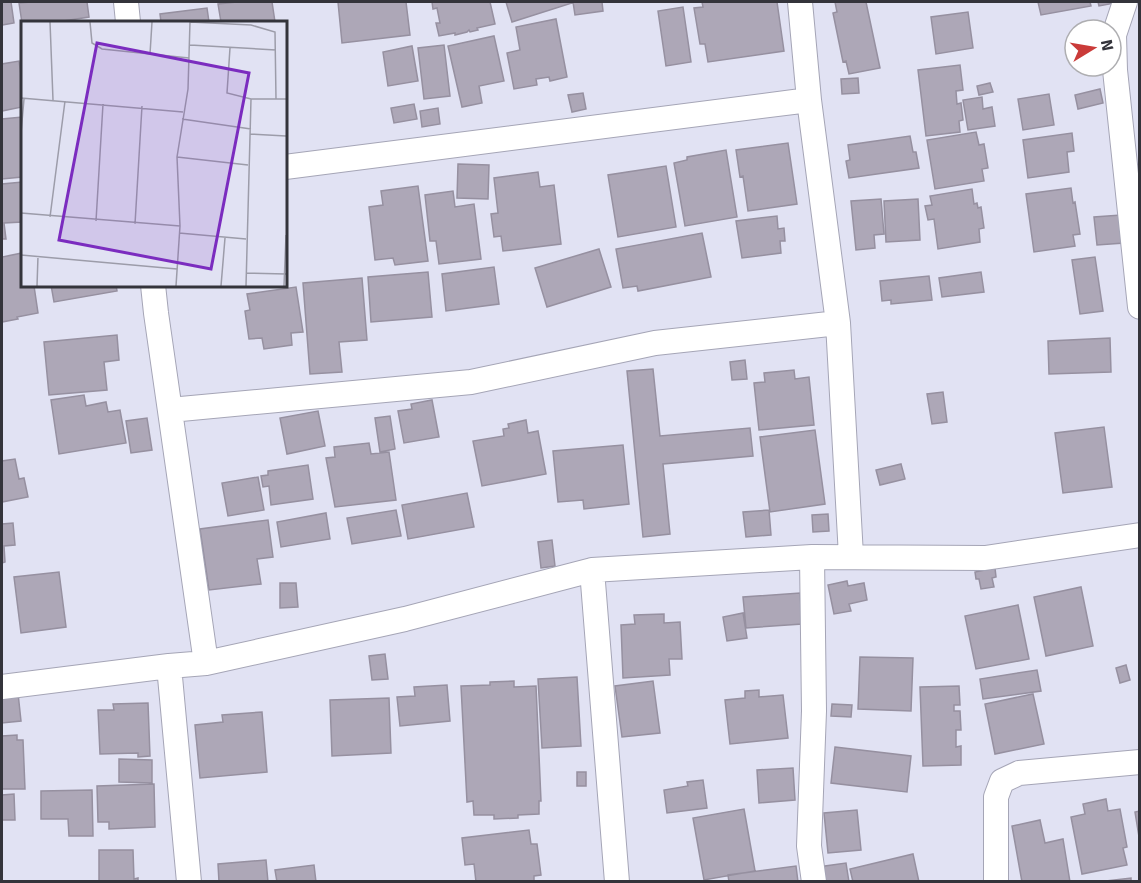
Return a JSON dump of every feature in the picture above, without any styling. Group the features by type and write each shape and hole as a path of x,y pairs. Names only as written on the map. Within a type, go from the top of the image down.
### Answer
{"street":[{"path":"126,2 128,21"},
{"path":"800,2 809,100 838,322 851,556"},
{"path":"1125,2 1114,35 1115,70 1140,306"},
{"path":"286,167 809,100"},
{"path":"153,286 206,663"},
{"path":"171,410 471,382 655,343 838,322"},
{"path":"2,687 206,663 405,619 592,570 812,556 985,558 1140,535"},
{"path":"812,556 814,711 809,846 814,882"},
{"path":"592,570 617,882"},
{"path":"169,666 189,882"},
{"path":"996,882 996,797 1002,782 1018,773 1140,762"}],"building":[{"path":"2,2 11,2 14,23 2,25"},
{"path":"87,2 89,17 63,21 22,21 19,3"},
{"path":"272,2 275,21 221,21 218,4"},
{"path":"338,2 406,2 410,35 342,43"},
{"path":"432,2 490,2 495,24 470,32 469,30 455,35 455,33 439,36 436,23 440,23 437,8 433,9"},
{"path":"506,2 571,2 572,3 512,22"},
{"path":"573,2 602,2 603,11 575,15"},
{"path":"702,2 777,2 784,51 708,62 705,44 700,44 694,8 703,7"},
{"path":"835,2 866,2 880,68 849,74 846,61 843,62 833,13 837,12"},
{"path":"1038,2 1090,2 1091,6 1041,15"},
{"path":"1098,2 1115,2 1115,3 1099,6"},
{"path":"683,7 691,62 666,66 658,11"},
{"path":"207,8 209,21 161,21 160,14"},
{"path":"968,12 973,48 936,54 931,17"},
{"path":"556,19 567,77 550,81 549,77 536,79 537,85 514,89 507,53 520,50 516,27"},
{"path":"494,36 504,81 479,86 482,103 462,107 448,46"},
{"path":"444,45 450,96 424,99 418,48"},
{"path":"412,46 418,81 388,86 383,52"},
{"path":"19,61 21,107 2,111 2,64"},
{"path":"960,65 963,90 956,91 957,104 961,103 963,120 959,121 960,132 926,136 918,70"},
{"path":"858,78 859,93 842,94 841,79"},
{"path":"990,83 993,92 979,95 977,86"},
{"path":"1100,89 1103,103 1078,109 1075,95"},
{"path":"583,93 586,109 572,112 568,95"},
{"path":"1049,94 1054,125 1023,130 1018,99"},
{"path":"982,97 983,109 992,107 995,126 968,130 963,100"},
{"path":"414,104 417,119 394,123 391,108"},
{"path":"438,108 440,124 422,127 420,111"},
{"path":"21,117 21,177 2,179 2,119"},
{"path":"976,132 979,145 984,144 988,168 982,169 984,181 935,189 927,140"},
{"path":"1072,133 1074,151 1067,152 1069,172 1028,178 1023,140"},
{"path":"910,136 919,168 849,178 846,161 850,160 848,145"},
{"path":"788,143 797,204 748,211 743,176 740,177 736,150"},
{"path":"726,150 737,217 685,226 674,163 687,160 687,157"},
{"path":"458,164 489,165 488,199 457,198"},
{"path":"666,166 676,227 618,237 608,175"},
{"path":"538,172 540,187 554,185 561,244 503,251 501,236 494,237 491,214 498,213 494,178"},
{"path":"21,182 21,222 4,223 6,239 2,239 2,184"},
{"path":"418,186 428,261 395,265 393,258 375,260 369,207 383,205 381,191"},
{"path":"1071,188 1080,234 1073,235 1075,246 1034,252 1026,194"},
{"path":"972,189 974,204 977,203 978,208 981,207 984,228 979,229 980,242 938,249 934,219 928,220 925,206 932,205 930,196"},
{"path":"453,191 455,207 474,204 481,259 439,264 436,241 430,241 425,195"},
{"path":"881,199 884,234 874,235 875,248 856,250 851,201"},
{"path":"918,199 920,240 886,242 884,201"},
{"path":"1121,215 1124,243 1097,245 1094,217"},
{"path":"777,216 778,229 784,228 785,241 780,241 781,253 742,258 736,221"},
{"path":"702,233 711,277 638,291 637,286 623,288 616,249"},
{"path":"599,249 611,287 547,307 535,268"},
{"path":"21,253 21,286 34,286 38,313 2,322 2,257"},
{"path":"1095,257 1103,311 1080,314 1072,260"},
{"path":"494,267 499,304 446,311 442,274"},
{"path":"428,272 432,317 371,322 368,277"},
{"path":"981,272 984,292 942,297 939,278"},
{"path":"929,276 932,300 891,304 891,300 882,301 880,281"},
{"path":"362,278 367,340 339,342 342,372 310,374 303,283"},
{"path":"51,286 116,286 117,291 54,302"},
{"path":"296,287 303,332 291,333 292,345 264,349 262,338 249,339 245,311 250,310 247,294"},
{"path":"117,335 119,360 104,362 107,390 49,395 44,342"},
{"path":"1110,338 1111,372 1049,374 1048,341"},
{"path":"745,360 747,379 732,380 730,362"},
{"path":"653,369 660,436 750,428 753,456 663,464 670,534 643,537 627,371"},
{"path":"794,370 795,379 809,377 814,425 759,430 754,383 765,382 764,373"},
{"path":"943,392 947,422 932,424 927,394"},
{"path":"84,395 86,406 106,402 108,412 120,410 126,443 59,454 51,400"},
{"path":"432,400 439,437 404,443 398,411 412,409 411,404"},
{"path":"318,411 325,446 287,454 280,418"},
{"path":"390,416 395,449 380,452 375,418"},
{"path":"147,418 152,450 131,453 126,421"},
{"path":"526,420 528,433 538,431 546,474 482,486 473,441 504,436 503,429 509,428 508,424"},
{"path":"1104,427 1112,487 1063,493 1055,433"},
{"path":"815,430 825,504 770,512 760,437"},
{"path":"369,443 371,454 389,452 396,500 335,507 326,458 335,457 334,447"},
{"path":"623,445 629,504 584,509 583,500 558,502 553,451"},
{"path":"15,459 19,479 24,478 28,497 2,502 2,461"},
{"path":"901,464 905,479 880,485 876,470"},
{"path":"308,465 313,499 271,505 269,486 263,487 261,476 268,475 268,471"},
{"path":"258,477 264,510 228,516 222,483"},
{"path":"467,493 474,527 408,539 402,505"},
{"path":"396,510 401,536 352,544 347,518"},
{"path":"769,510 771,535 746,537 743,512"},
{"path":"326,513 330,539 281,547 277,522"},
{"path":"828,514 829,531 813,532 812,515"},
{"path":"268,520 273,557 257,559 261,584 209,590 200,529"},
{"path":"13,523 15,545 4,546 5,562 2,563 2,524"},
{"path":"552,540 555,566 541,568 538,542"},
{"path":"995,568 996,577 992,578 994,587 981,589 975,572"},
{"path":"59,572 66,627 21,633 14,577"},
{"path":"847,581 848,586 864,583 867,600 849,604 851,611 834,614 828,585"},
{"path":"280,583 296,583 298,607 280,608"},
{"path":"1081,587 1093,646 1046,656 1034,597"},
{"path":"800,593 802,624 746,628 743,597"},
{"path":"1018,605 1029,659 976,669 965,616"},
{"path":"743,613 747,638 727,641 723,617"},
{"path":"664,614 664,623 680,622 682,659 669,659 670,675 623,678 621,625 635,624 634,615"},
{"path":"385,654 388,679 372,680 369,656"},
{"path":"860,657 913,658 911,711 858,709"},
{"path":"1126,665 1130,680 1120,683 1116,668"},
{"path":"1037,670 1041,691 983,699 980,679"},
{"path":"577,677 581,746 542,748 538,679"},
{"path":"514,681 514,687 536,686 541,801 539,801 539,814 494,819 494,815 474,815 473,801 467,802 461,686"},
{"path":"653,681 660,733 622,737 615,686"},
{"path":"447,685 450,721 400,726 397,697 415,696 414,687"},
{"path":"959,686 960,705 954,705 954,711 960,711 961,730 956,730 956,747 961,746 961,765 923,766 920,687"},
{"path":"759,690 759,697 783,695 788,738 730,744 725,700 745,698 745,691"},
{"path":"18,693 21,721 2,723 2,695"},
{"path":"1033,694 1044,744 995,754 985,704"},
{"path":"389,698 391,753 332,756 330,700"},
{"path":"148,703 150,756 138,757 138,753 100,754 98,710 114,710 113,704"},
{"path":"832,704 852,705 851,717 831,716"},
{"path":"262,712 267,772 200,778 195,725 223,722 222,715"},
{"path":"17,735 17,740 23,740 25,789 2,789 2,736"},
{"path":"835,747 911,756 907,792 831,783"},
{"path":"119,759 152,760 152,783 119,782"},
{"path":"793,768 795,800 759,803 757,770"},
{"path":"577,772 586,772 586,786 577,786"},
{"path":"703,780 707,808 667,813 664,790 688,786 687,782"},
{"path":"154,784 155,827 109,829 109,822 98,822 97,786"},
{"path":"92,790 93,836 69,836 68,819 41,819 41,791"},
{"path":"14,794 15,820 2,820 2,795"},
{"path":"1106,799 1108,811 1120,809 1127,847 1123,848 1127,865 1082,874 1071,817 1085,814 1083,804"},
{"path":"744,809 755,871 704,880 693,818"},
{"path":"857,810 861,850 828,853 824,813"},
{"path":"1140,811 1140,843 1135,812"},
{"path":"1040,820 1045,843 1063,839 1070,882 1022,882 1012,826"},
{"path":"529,830 531,844 537,844 541,875 534,876 534,882 476,882 474,864 465,865 462,838"},
{"path":"99,850 133,850 134,879 138,878 138,882 99,882"},
{"path":"913,854 919,882 853,882 850,869"},
{"path":"266,860 268,882 219,882 218,864"},
{"path":"846,863 849,882 819,882 818,867"},
{"path":"314,865 316,882 277,882 275,870"},
{"path":"796,866 798,882 729,882 728,875"},
{"path":"1131,878 1131,882 1097,882"}]}
